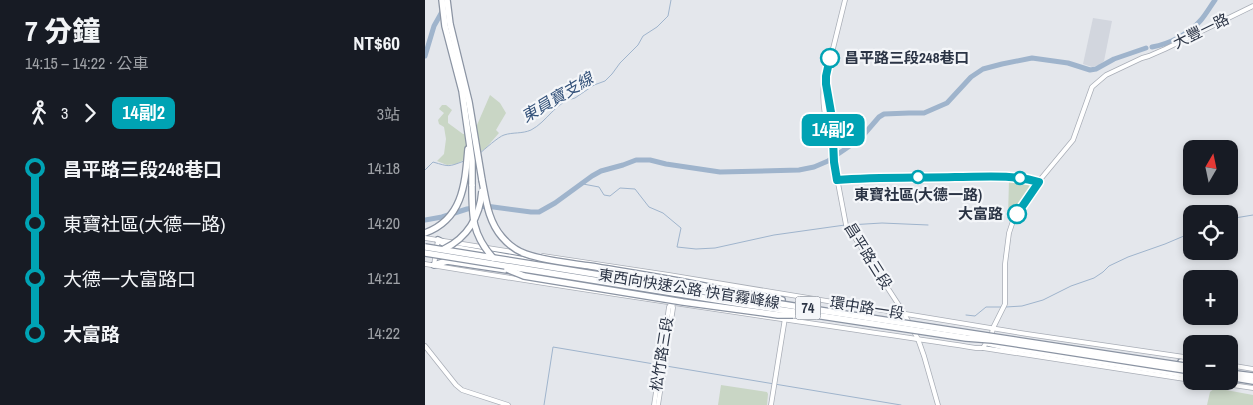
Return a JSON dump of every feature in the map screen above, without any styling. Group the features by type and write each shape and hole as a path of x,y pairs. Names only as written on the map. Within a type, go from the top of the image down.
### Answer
{"highway":[{"path":"442,0 445,26 462,91 472,161 475,227 480,240 495,261 524,276 714,306"},
{"path":"447,0 450,24 469,102 488,212 496,229 510,245 535,257 714,288"},
{"path":"425,233 440,225 457,206 462,194 469,140"},
{"path":"425,254 434,253 449,247 465,234 474,222 479,210 482,180"},
{"name":"74","path":"438,240 451,248 782,300 824,314"},
{"name":"東西向快速公路 快官霧峰線","path":"425,247 966,338 992,340 1183,375"},
{"name":"東西向快速公路 快官霧峰線","path":"425,254 824,314 980,334 1183,364"},
{"name":"74","path":"434,265 447,261 778,315 824,314"},
{"path":"980,334 1006,335 1183,363"},
{"path":"1238,374 1253,376"},
{"path":"1238,378 1253,381"}],"street":[{"name":"昌平路三段","path":"845,0 823,90 824,112 834,150 834,162 847,226 918,339 938,405"},
{"name":"大豐一路","path":"993,328 1005,304 1005,264 1009,233 1014,218 1039,182 1073,140 1092,87 1106,75 1253,6"},
{"name":"環中路一段","path":"425,238 676,276 1027,334 1183,357"},
{"path":"434,265 438,240"},
{"name":"環中路一段","path":"425,264 976,348 1183,375"},
{"name":"松竹路三段","path":"654,405 663,362 669,307 676,276"},
{"path":"771,405 789,295"},
{"path":"983,348 993,328"},
{"path":"425,346 462,390 508,405"},
{"path":"1238,366 1253,369"},
{"name":"松竹路三段","path":"658,405 661,371"},
{"path":"1238,386 1253,388"}],"shaded area":[{"path":"1093,18 1112,21 1104,61 1092,67 1083,64"}],"green space":[{"path":"490,95 500,103 506,113 496,130 499,133 485,149 456,164 447,165 437,161 444,154 446,139 444,127 439,124 438,120 444,113 439,109 442,105 446,105 452,110 448,116 448,123 463,134 475,133"},
{"path":"1009,180 1025,182 1034,187 1015,215 1008,216"},
{"path":"721,385 767,392 767,405 718,405"},
{"path":"1212,390 1226,390 1253,395 1253,405 1207,405 1210,392"}],"waterway":[{"name":"東員寶支線","path":"479,154 504,135 531,130 562,103 605,81 638,45 643,36 657,27 668,16 671,0"},
{"path":"1152,47 1172,41 1191,30 1201,20 1215,0"},
{"path":"425,56 434,26 443,10"},
{"path":"425,220 486,206 539,212 601,171 636,160 650,160 720,172 799,170 814,167 828,161 860,139 879,117 884,114 924,113 947,103 971,77 983,69 1032,58 1068,63 1090,70 1146,48"},
{"name":"東員寶支線","path":"425,170 433,162 449,166 464,161"},
{"path":"583,184 599,187 604,195 610,196 620,188 635,189 649,207 663,213 681,228 677,247 715,248 774,235 845,225"},
{"path":"1238,218 1253,215"},
{"path":"849,225 882,223 928,225"},
{"path":"1006,307 1022,306 1043,300 1071,286 1094,278 1109,266 1128,257 1183,236"},
{"path":"966,315 975,316 986,307 1002,307"},
{"path":"544,405 553,347 660,365"},
{"path":"666,366 901,405"}],"bus line":[{"name":"14副2","path":"830,58 826,84 832,118 834,162 837,180 1000,176 1026,178 1039,182 1017,214"}],"place":[{"name":"昌平路三段248巷口","path":"830,58"},
{"name":"東寶社區(大德一路)","path":"918,177"},
{"name":"大富路","path":"1017,214"}]}
